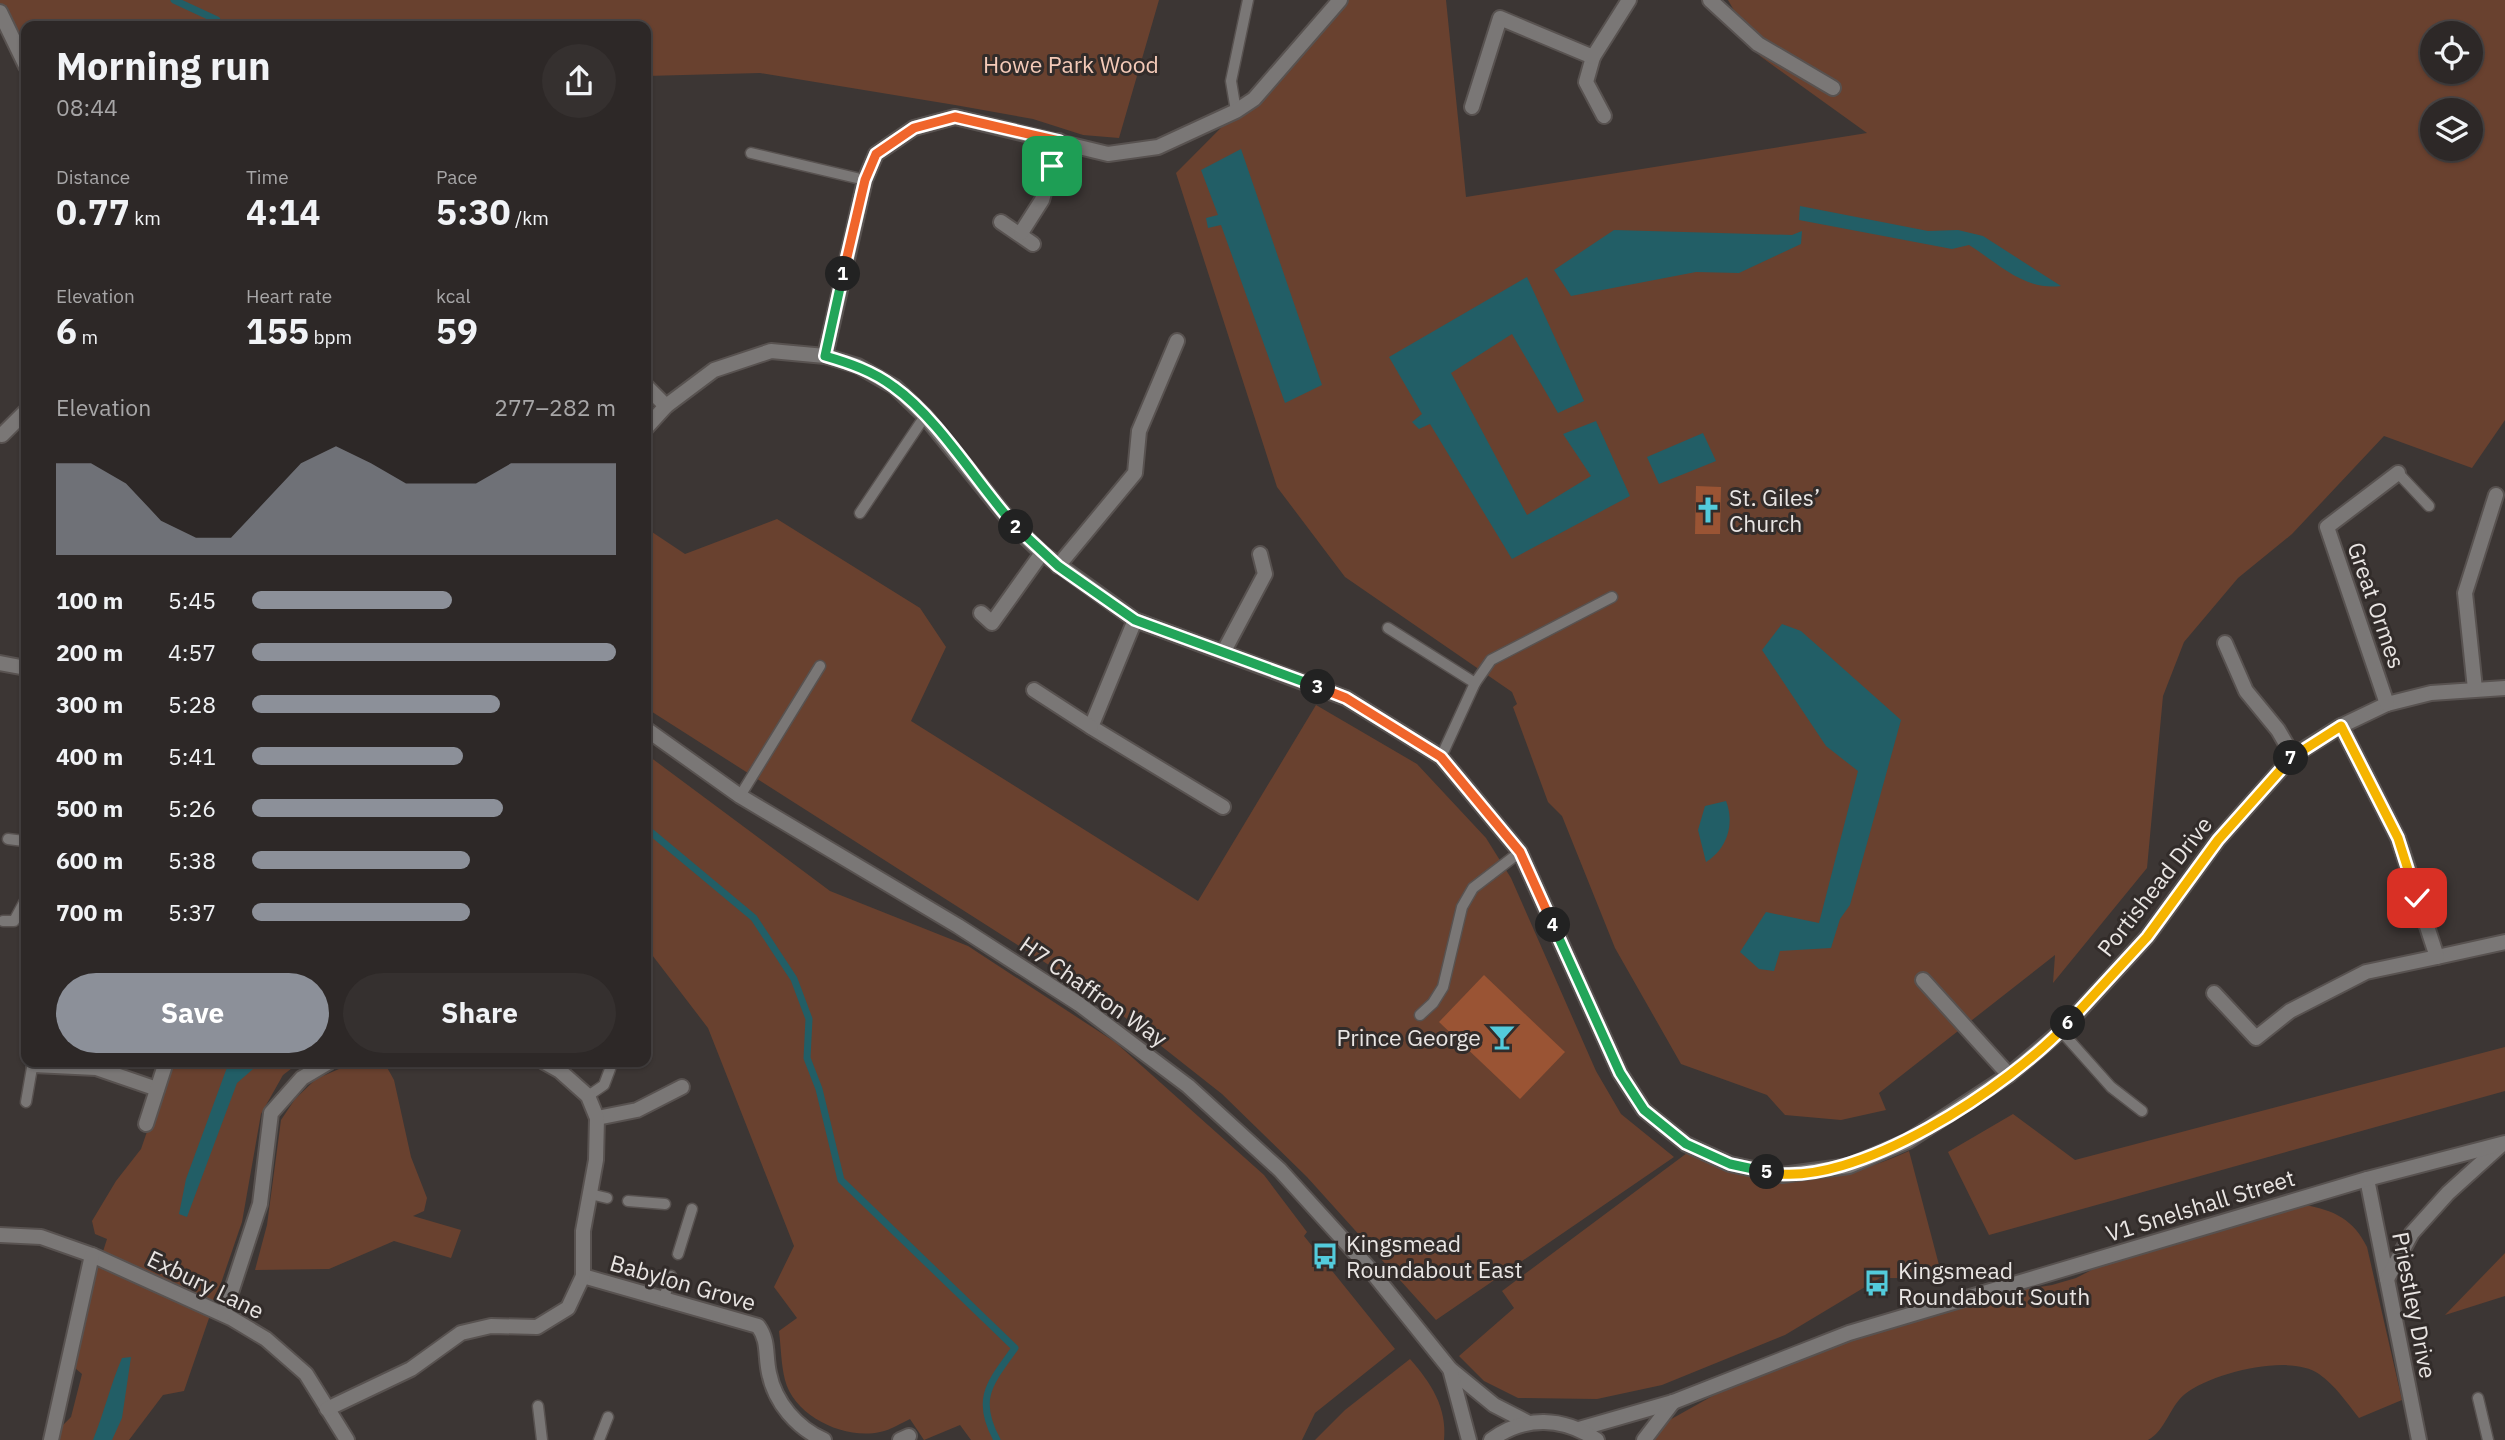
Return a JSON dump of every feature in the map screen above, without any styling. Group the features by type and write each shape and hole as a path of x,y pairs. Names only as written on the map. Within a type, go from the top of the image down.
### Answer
{"street":[{"path":"825,356 865,180 876,154 914,128 955,117 1108,154 1149,148 1236,111 1254,99 1340,0"},
{"path":"1604,116 1586,82 1593,57 1629,0"},
{"path":"1710,0 1758,44 1833,88"},
{"path":"0,12 21,56"},
{"path":"1472,107 1500,18 1593,57"},
{"path":"1021,233 1042,200 1059,141"},
{"path":"1001,222 1021,233 1033,244"},
{"path":"1058,566 1135,473 1139,431 1178,341"},
{"name":"Portishead Drive","path":"651,422 666,406 714,370 771,351 825,356 858,366 895,387 925,416 1014,526 1058,566 1135,620 1346,698 1441,757 1520,852 1620,1073 1644,1110 1686,1144 1730,1164 1782,1175 1849,1166 1908,1141 2009,1075 2061,1031 2147,937 2218,840 2293,756 2341,726 2387,704 2431,693 2505,688"},
{"path":"651,391 666,406"},
{"path":"1,435 21,416"},
{"name":"Great Ormes","path":"2387,704 2327,527 2398,473"},
{"path":"2475,689 2465,593 2496,495"},
{"path":"981,613 992,622 1042,553"},
{"path":"1224,651 1265,574 1259,554"},
{"path":"1091,727 1135,620"},
{"path":"2225,643 2246,691 2278,730 2293,756"},
{"path":"0,663 21,667"},
{"path":"1034,690 1223,807"},
{"path":"2341,726 2398,838 2437,957"},
{"name":"H7 Chaffron Way","path":"651,733 740,796 958,926 1079,1004 1188,1086 1280,1170 1388,1291 1451,1369 1494,1405 1527,1422"},
{"path":"2214,993 2256,1038 2290,1010 2366,972 2505,942"},
{"path":"1923,980 2009,1075"},
{"path":"80,1067 96,1068 157,1089"},
{"path":"146,1124 164,1067"},
{"path":"224,1314 260,1204 271,1113 302,1077 320,1067"},
{"path":"327,1409 411,1369 461,1333 491,1326 537,1327 568,1308 583,1276 583,1231 596,1160 597,1118 587,1096 553,1067"},
{"path":"597,1118 637,1110 682,1087"},
{"path":"2387,1279 2412,1233 2448,1193 2504,1143"},
{"name":"V1 Snelshall Street","path":"1579,1429 1674,1402 1849,1333 2367,1179 2504,1143"},
{"name":"Priestley Drive","path":"2367,1179 2419,1440"},
{"name":"Exbury Lane","path":"0,1235 41,1237 92,1255 224,1314 266,1339 306,1374 347,1440"},
{"path":"51,1440 92,1255"},
{"name":"Babylon Grove","path":"583,1276 758,1326 766,1336 769,1375 785,1411 808,1433 824,1440"},
{"name":"H7 Chaffron Way","path":"1451,1369 1469,1440"},
{"path":"1644,1440 1674,1402"},
{"path":"1491,1440 1505,1430 1527,1422 1545,1421 1579,1429 1597,1440"}],"lane":[{"path":"1236,111 1231,81 1248,0"},
{"path":"751,153 865,180"},
{"path":"860,513 925,416"},
{"path":"2398,473 2429,506"},
{"path":"1441,757 1475,683 1491,660 1612,597"},
{"path":"1388,628 1475,683"},
{"path":"740,796 820,666"},
{"path":"8,839 21,841"},
{"path":"1420,1016 1433,1003 1443,987 1462,907 1473,888 1520,852"},
{"path":"3,920 15,921 21,909"},
{"path":"2061,1031 2112,1087 2142,1111"},
{"path":"26,1102 32,1067"},
{"path":"587,1096 604,1085 610,1069"},
{"path":"590,1194 607,1198"},
{"path":"628,1201 665,1204"},
{"path":"678,1254 692,1209"},
{"path":"663,1301 671,1276"},
{"path":"2478,1398 2488,1440"},
{"path":"538,1406 542,1440"},
{"path":"599,1440 608,1418"}],"green space":[{"name":"Howe Park Wood","path":"0,0 1159,0 1119,138 1083,135 1033,119 760,73 651,76 651,21 21,21 21,56 0,12"},
{"path":"1348,0 1446,0 1466,197 1867,133 1760,56 1728,0 2505,0 2505,420 2472,468 2384,436 2292,534 2238,578 2184,642 2163,696 2147,868 2053,983 2055,955 1879,1093 1886,1110 1841,1120 1785,1115 1767,1095 1681,1064 1615,948 1562,816 1548,802 1513,707 1517,704 1512,692 1345,577 1277,487 1176,173"},
{"path":"777,519 920,608 946,647 911,721 1198,901 1316,705 1417,764 1486,838 1511,878 1596,1071 1621,1114 1674,1157 1436,1320 1307,1177 1222,1094 1099,997 651,711 651,531 685,554"},
{"path":"651,758 830,891 968,946 1115,1042 1264,1175 1307,1232 1304,1236 1395,1349 1315,1413 1302,1440 971,1440 960,1425 924,1440 910,1419 884,1431 866,1434 836,1429 810,1414 799,1404 790,1393 785,1380 779,1331 797,1318 774,1287 794,1246 708,1028 651,954"},
{"path":"2505,1047 2505,1091 1989,1235 1948,1152 2013,1114 2075,1160"},
{"path":"169,1067 293,1067 283,1075 261,1114 242,1222 184,1391 163,1395 129,1440 58,1440 61,1427 71,1417 82,1374 75,1368 89,1295 107,1239 95,1234 92,1221 116,1181 141,1149"},
{"path":"344,1067 387,1067 394,1080 411,1157 427,1198 424,1211 413,1216 461,1230 451,1258 394,1241 329,1269 255,1270 267,1225 281,1120 295,1099 316,1079"},
{"path":"1909,1151 1939,1265 1905,1278 1880,1278 1785,1335 1662,1385 1597,1399 1518,1398 1484,1381 1459,1356 1514,1308 1502,1291 1687,1153 1746,1173 1798,1179 1824,1178 1850,1172"},
{"path":"2305,1205 2342,1218 2356,1230 2367,1247 2402,1400 2359,1418 2325,1378 2306,1368 2290,1365 2251,1368 2197,1386 2180,1399 2159,1430 2148,1440 1649,1440 1666,1422 1716,1394 1866,1334 1992,1295 2052,1285 2076,1278 2113,1259"},
{"path":"2505,1253 2505,1296 2445,1315"},
{"path":"1410,1359 1436,1396 1443,1417 1444,1440 1315,1440 1345,1410"}],"water":[{"path":"1241,149 1322,385 1285,403 1221,225 1208,228 1206,218 1218,215 1201,170"},
{"path":"1800,206 1928,231 1958,230 1983,236 2061,286 2023,280 1969,245 1952,249 1799,220"},
{"path":"1614,230 1792,235 1802,231 1801,244 1739,273 1696,272 1571,296 1554,270"},
{"path":"1527,277 1584,401 1558,413 1512,334 1451,373 1527,515 1591,476 1563,434 1596,421 1630,496 1512,559 1430,424 1419,429 1412,422 1422,414 1389,357"},
{"path":"1703,433 1716,461 1659,484 1647,457"},
{"path":"1782,624 1801,631 1901,720 1850,905 1840,919 1831,948 1780,951 1774,971 1759,969 1740,952 1766,912 1819,923 1858,771 1826,746 1762,650"},
{"path":"1726,801 1730,818 1727,835 1719,850 1706,862 1698,830 1705,806"},
{"path":"227,1067 255,1067 237,1083 187,1217 179,1214 186,1179"},
{"path":"131,1357 122,1418 112,1440 93,1440 122,1358"}],"building":[{"name":"St. Giles’ Church","path":"1696,486 1721,487 1720,534 1695,534"},
{"name":"Prince George","path":"1484,975 1565,1052 1520,1099 1439,1022"}],"waterway":[{"path":"174,0 218,21"},
{"path":"651,832 754,918 794,979 809,1019 807,1058 819,1089 841,1180 1015,1348 993,1381 986,1401 990,1425 997,1440"}],"place":[{"name":"St. Giles’ Church","path":"1708,510"},
{"name":"Prince George","path":"1502,1037"},
{"name":"Kingsmead Roundabout East","path":"1325,1256"},
{"name":"Kingsmead Roundabout South","path":"1877,1283"}],"route":[{"path":"1052,166 1059,141 955,117 914,128 876,154 865,180 825,356 858,366 895,387 925,416 1014,526 1058,566 1135,620 1346,698 1441,757 1520,852 1620,1073 1644,1110 1686,1144 1730,1164 1782,1175 1849,1166 1908,1141 2009,1075 2061,1031 2147,937 2218,840 2293,756 2341,726 2398,838 2417,898"}]}
